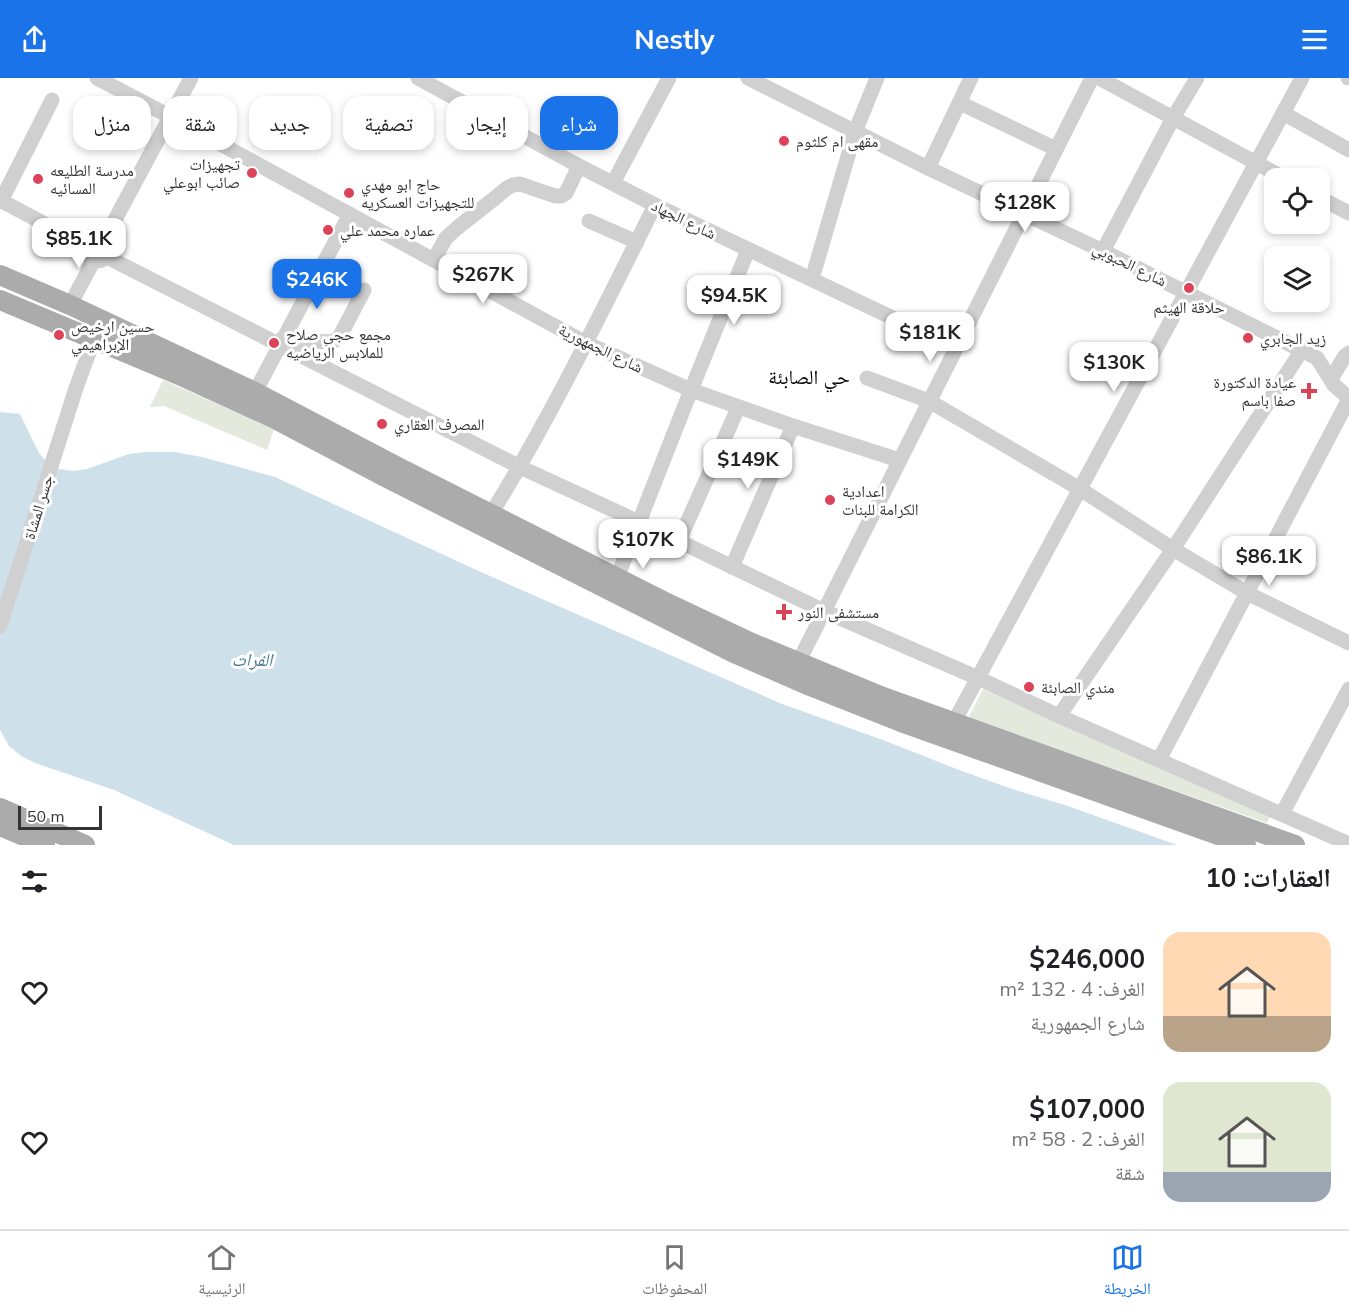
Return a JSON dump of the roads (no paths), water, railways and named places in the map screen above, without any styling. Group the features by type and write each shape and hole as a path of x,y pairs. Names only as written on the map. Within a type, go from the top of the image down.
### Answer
{"main road":[{"path":"0,275 70,305 255,392 491,514 546,550 734,653 819,690 947,739 1246,845"},
{"path":"0,300 198,383 273,418 383,476 546,550 617,578 707,623 798,663 882,697 1295,845"},
{"path":"0,808 85,845"},
{"path":"0,826 45,845"}],"street":[{"name":"شارع الجمهورية","path":"97,78 163,113"},
{"path":"182,96 191,78"},
{"name":"شارع الجهاد","path":"418,78 579,166 656,205 956,348"},
{"path":"613,183 669,78"},
{"name":"شارع الحبوبي","path":"748,78 769,83 855,132 1302,350 1317,358 1334,386 1349,398"},
{"path":"813,279 855,132 877,78"},
{"path":"928,168 971,78"},
{"path":"798,663 1092,78"},
{"path":"1099,78 1264,168"},
{"path":"1103,251 1173,118 1197,78"},
{"path":"954,722 1302,78"},
{"path":"52,100 1,201 281,341 520,467 824,611 1349,844"},
{"path":"960,103 1056,149"},
{"path":"1283,113 1349,150"},
{"path":"70,305 163,132"},
{"name":"شارع الجمهورية","path":"233,150 586,343 691,390 738,408 899,460"},
{"path":"434,259 446,238 456,228 507,188 520,184 561,196 566,194 579,166"},
{"path":"1330,203 1349,213"},
{"path":"491,514 520,467 656,205"},
{"path":"255,392 350,213"},
{"path":"589,220 637,242"},
{"path":"617,578 748,250"},
{"path":"281,341 329,342 336,340 364,290"},
{"name":"جسر المشاة","path":"0,626 76,388 94,339"},
{"path":"1059,716 1173,549 1302,350"},
{"path":"1317,358 1348,355"},
{"path":"1331,379 1348,355"},
{"path":"867,378 929,401 1080,489 1247,593 1349,643"},
{"path":"1159,760 1349,398"},
{"path":"679,542 738,408"},
{"path":"732,567 793,426"},
{"path":"1282,814 1349,689"}],"water":[{"name":"الفرات","path":"0,412 20,414 39,453 48,463 59,469 73,471 87,469 129,454 174,452 202,457 275,477 483,573 782,704 1015,790 1065,805 1177,845 234,845 114,790 35,763 21,756 9,746 0,730"}],"place":[{"name":"مقهى ام كلثوم","path":"784,141"},
{"name":"تجهيزات صائب ابوعلي","path":"252,173"},
{"name":"مدرسة الطليعه المسائيه","path":"38,179"},
{"name":"حاج ابو مهدي للتجهيزات العسكريه","path":"349,193"},
{"name":"عماره محمد علي","path":"328,230"},
{"name":"حلاقة الهيثم","path":"1189,288"},
{"name":"حسين ارخيص الإبراهيمي","path":"59,335"},
{"name":"زيد الجابري","path":"1248,338"},
{"name":"مجمع حجي صلاح للملابس الرياضيه","path":"274,343"},
{"name":"عيادة الدكتورة صفا باسم","path":"1309,391"},
{"name":"المصرف العقاري","path":"382,424"},
{"name":"اعدادية الكرامة للبنات","path":"830,500"},
{"name":"مستشفى النور","path":"784,612"},
{"name":"مندي الصابئة","path":"1029,687"}],"district":[{"name":"حي الصابئة","path":"809,377"}]}
